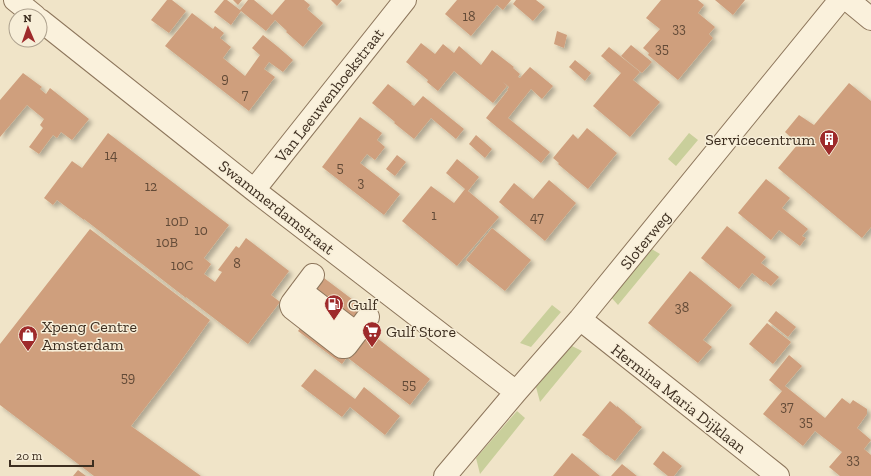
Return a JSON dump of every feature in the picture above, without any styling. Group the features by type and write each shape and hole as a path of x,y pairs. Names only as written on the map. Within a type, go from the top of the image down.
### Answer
{"street":[{"path":"0,5 4,0"},
{"path":"15,0 25,8"},
{"name":"Van Leeuwenhoekstraat","path":"254,190 405,0"},
{"name":"Sloterweg","path":"446,476 516,392 580,319 840,0"},
{"path":"848,0 871,19"},
{"name":"Swammerdamstraat","path":"48,26 254,190 516,392"},
{"path":"307,283 362,325"},
{"name":"Hermina Maria Dijklaan","path":"580,319 778,476"}],"green space":[{"path":"689,133 698,140 676,166 668,159"},
{"path":"650,248 660,254 618,305 609,295"},
{"path":"552,305 561,312 531,347 520,343"},
{"path":"572,346 582,351 540,402 536,387"},
{"path":"517,411 525,418 480,474 476,458"}],"building":[{"path":"167,0 172,0 186,11 169,33 151,20"},
{"path":"224,0 227,0 240,10 248,0 254,0 272,15 285,0 304,0 310,5 307,9 323,23 303,47 275,20 266,31 241,11 231,25 214,12"},
{"path":"233,0 242,0 238,5"},
{"path":"331,0 342,0 337,6"},
{"path":"457,0 511,0 503,10 497,5 471,36 445,14"},
{"path":"516,0 536,0 545,7 533,21 513,4"},
{"path":"661,0 698,0 704,5 698,13 715,27 709,34 713,38 678,80 648,55 649,53 643,48 660,29 646,18"},
{"path":"715,0 745,0 733,15"},
{"path":"192,13 213,29 215,26 224,33 220,38 231,47 223,58 245,76 260,55 252,48 263,35 293,60 283,72 269,62 264,69 275,77 249,111 165,46"},
{"path":"557,31 567,35 564,48 554,44"},
{"path":"421,43 435,54 443,44 454,53 459,46 481,65 492,50 514,67 513,68 520,74 518,77 520,78 530,67 553,86 542,99 531,89 508,118 550,152 541,163 486,118 509,87 503,82 507,86 493,103 454,71 438,91 427,82 428,80 406,62"},
{"path":"631,45 652,62 642,73 621,56"},
{"path":"609,47 640,72 633,80 660,102 630,137 593,106 621,73 601,56"},
{"path":"575,60 591,73 585,81 569,67"},
{"path":"23,73 42,87 40,89 46,94 50,88 89,119 72,140 61,132 57,138 53,135 39,154 29,147 43,128 40,125 44,119 27,105 0,137 0,100"},
{"name":"Servicecentrum","path":"849,83 871,101 871,227 862,238 778,168 798,144 785,132 799,115 814,125"},
{"path":"388,84 414,106 423,96 464,129 456,139 431,118 414,139 372,103"},
{"path":"360,117 382,133 377,140 385,147 375,160 367,154 360,163 400,194 384,215 322,167"},
{"path":"587,128 617,153 588,189 553,158 573,134 578,139"},
{"path":"108,133 229,225 204,258 211,264 204,274 215,282 222,272 218,270 236,246 239,248 246,238 289,271 271,295 280,302 248,344 84,219 57,200 53,205 44,198 72,161 82,168"},
{"path":"476,135 492,149 485,158 469,144"},
{"path":"397,155 406,162 395,176 386,169"},
{"path":"457,159 479,177 468,191 499,217 457,266 402,221 431,186 454,203 465,189 446,173"},
{"path":"766,179 790,198 782,208 808,229 802,236 806,238 800,246 779,230 771,240 738,213"},
{"path":"549,180 576,203 545,241 499,202 514,183 533,199"},
{"path":"727,226 766,257 761,263 779,277 771,286 752,273 739,289 701,258"},
{"path":"492,228 531,260 505,291 466,260"},
{"path":"90,229 210,320 175,369 131,426 201,476 94,476 0,405 0,344"},
{"path":"690,271 732,305 703,340 712,347 698,363 648,323"},
{"path":"324,278 365,309 366,331 342,364 298,331 311,314 302,307"},
{"path":"776,311 796,327 788,337 768,321"},
{"path":"767,323 791,342 773,364 749,344"},
{"path":"368,331 430,379 410,405 348,358"},
{"path":"789,355 802,366 785,386 825,418 842,398 850,404 853,400 867,409 867,414 857,428 871,440 864,449 871,455 871,476 840,476 829,467 842,452 815,431 803,446 763,414 782,391 769,380"},
{"path":"315,369 355,399 364,387 400,416 385,435 350,407 342,417 301,386"},
{"path":"610,401 642,427 615,461 582,435"},
{"path":"663,451 682,466 674,476 668,476 653,464"},
{"path":"572,453 600,476 553,476"},
{"path":"622,464 637,476 611,476"},
{"path":"78,470 86,476 73,476"}],"place":[{"name":"Servicecentrum","path":"829,156"},
{"name":"Gulf","path":"334,321"},
{"name":"Gulf Store","path":"372,348"},
{"name":"Xpeng Centre Amsterdam","path":"28,352"}]}
